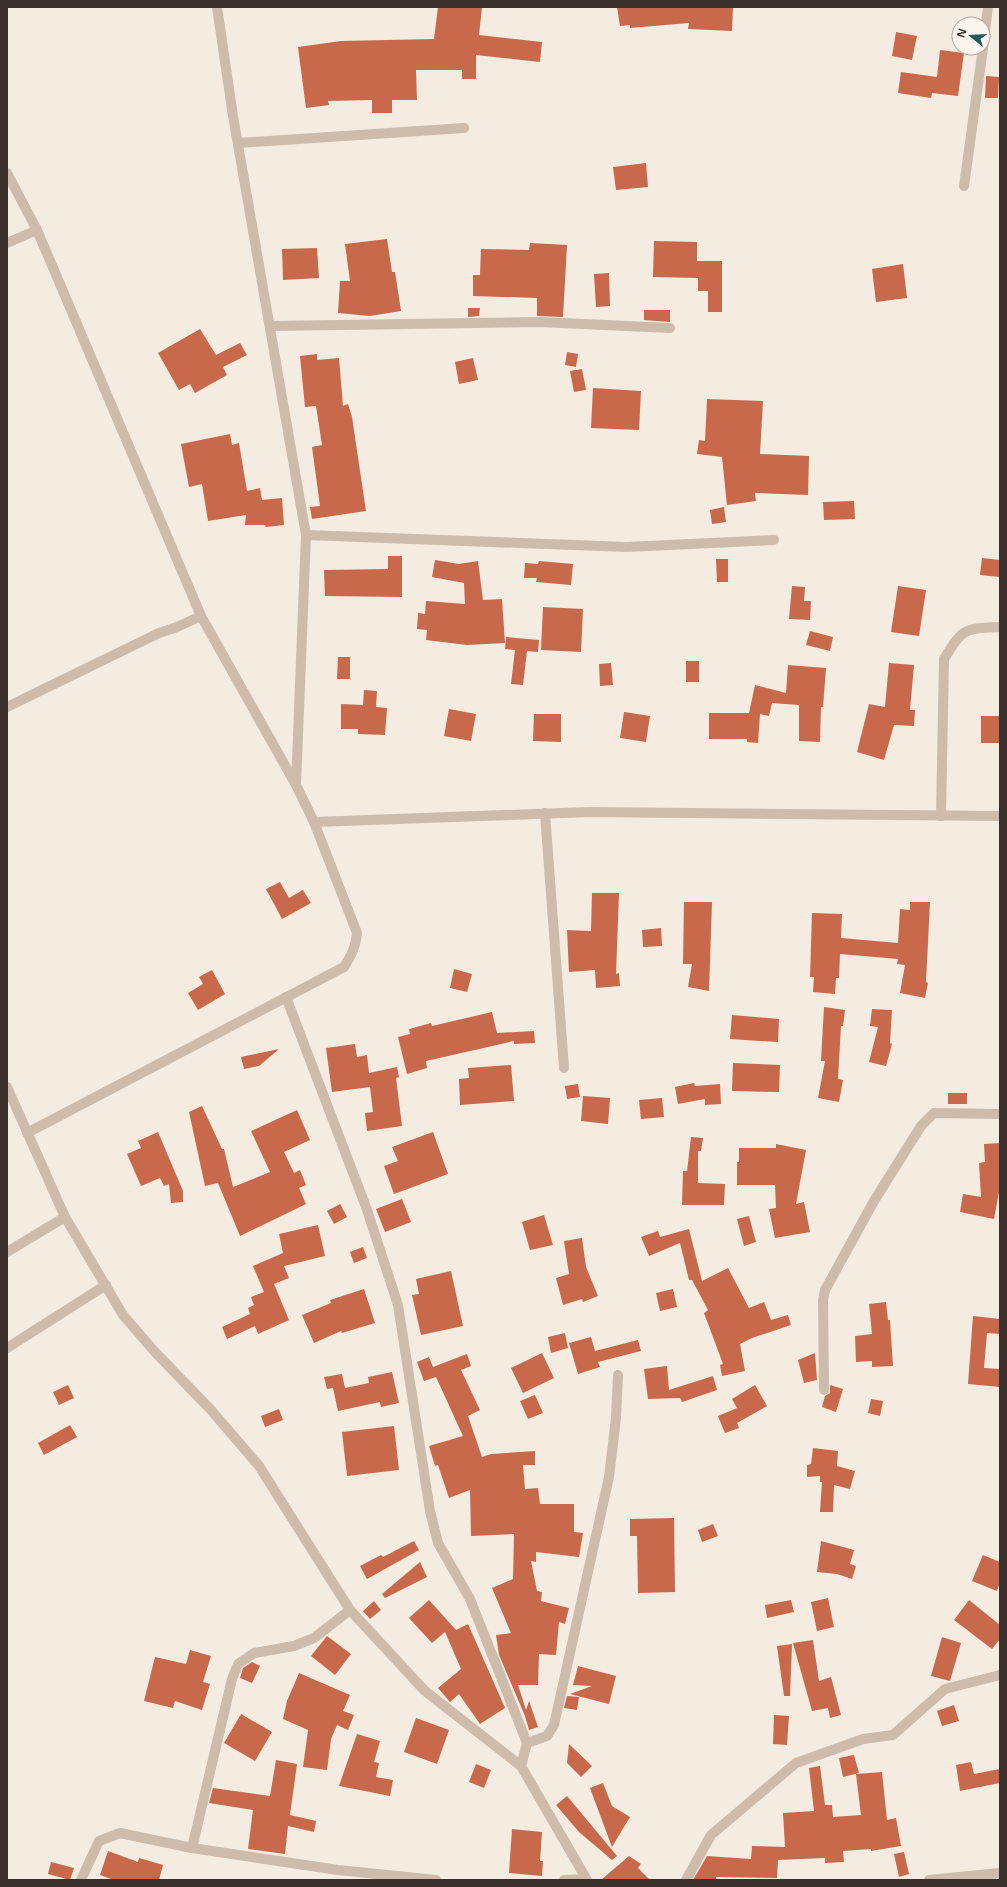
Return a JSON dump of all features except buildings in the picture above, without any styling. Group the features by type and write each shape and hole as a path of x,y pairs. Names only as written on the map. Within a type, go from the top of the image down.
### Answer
{"street":[{"path":"217,7 238,143 306,535 296,785"},
{"path":"964,186 982,56"},
{"path":"238,143 464,128"},
{"path":"7,173 37,230 201,616 296,785 314,822 357,933 353,953 344,967 27,1133"},
{"path":"7,243 37,230"},
{"path":"270,326 540,322 670,328"},
{"path":"306,535 627,547 774,540"},
{"path":"7,707 159,633 201,616"},
{"path":"940,816 944,659 957,638 970,628 1000,627"},
{"path":"314,822 589,812 1000,816"},
{"path":"544,813 564,1068"},
{"path":"286,997 366,1207 398,1305 430,1511 438,1543 470,1599 527,1742 521,1766"},
{"path":"7,1087 10,1100 66,1217 123,1315 155,1352 211,1410 259,1466 350,1610 425,1691 521,1766 586,1879 564,1880"},
{"path":"824,1390 823,1300 825,1290 874,1201 921,1126 934,1113 1000,1114"},
{"path":"7,1252 66,1217"},
{"path":"7,1348 106,1285"},
{"path":"527,1742 547,1736 554,1725 609,1477 616,1418 618,1374"},
{"path":"192,1848 232,1679 238,1664 254,1653 294,1646 314,1638 350,1610"},
{"path":"686,1880 711,1836 796,1762 863,1739 893,1735 945,1689 1000,1675"},
{"path":"81,1880 99,1842 120,1833 339,1875 436,1880"},
{"path":"929,1880 1000,1873"}]}
